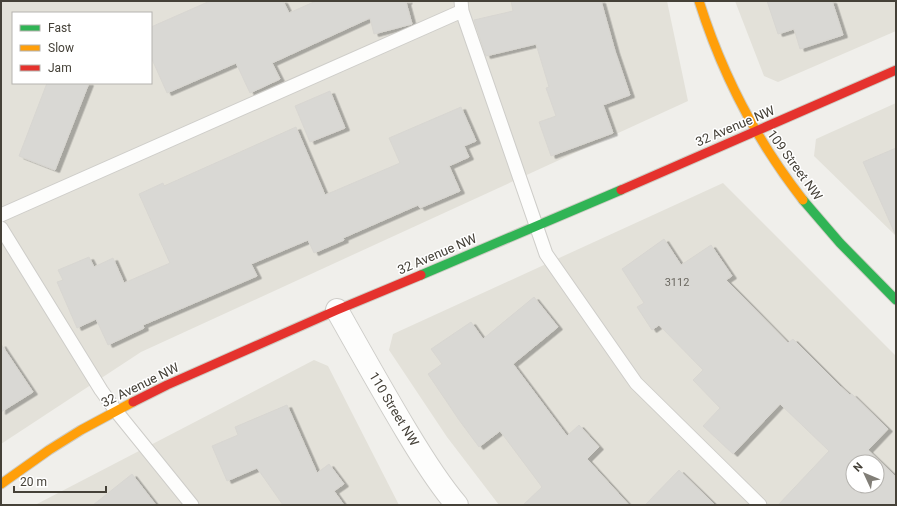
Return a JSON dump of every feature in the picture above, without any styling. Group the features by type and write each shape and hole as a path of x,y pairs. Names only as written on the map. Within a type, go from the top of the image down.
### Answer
{"street":[{"name":"109 Street NW","path":"699,1 705,23 728,79 755,132 783,174 809,207 841,243 896,300"},
{"name":"32 Avenue NW","path":"1,484 49,450 116,411 167,385 336,310 537,226 896,70"},
{"name":"110 Street NW","path":"336,310 417,448 448,495 457,505"}],"lane":[{"path":"1,215 461,6 546,254 636,383 760,505"},
{"path":"1,228 101,390 116,411 192,505"}],"shaded area":[{"path":"1,1 667,1 688,101 141,352 1,444"},
{"path":"735,1 896,1 896,31 778,82 764,76"},
{"path":"896,103 896,236 814,156 816,139"},
{"path":"723,183 896,356 896,505 499,505 447,437 389,350 393,334"},
{"path":"314,360 328,366 399,505 35,505"}],"building":[{"path":"210,1 283,1 289,13 316,1 408,1 406,2 412,24 374,34 370,18 272,63 280,79 250,93 236,63 167,93 152,59 152,27"},
{"path":"511,1 601,1 615,51 630,95 603,105 613,133 551,156 539,122 556,116 546,88 549,87 536,44 486,56 474,20 513,11"},
{"path":"767,1 832,1 843,35 800,49 794,29 778,34"},
{"path":"47,84 89,84 55,170 19,156"},
{"path":"330,91 345,128 310,142 295,106"},
{"path":"461,107 476,141 464,146 469,157 449,166 460,191 420,208 418,205 343,238 344,240 314,253 308,240 251,264 257,276 143,325 144,328 108,345 96,319 77,328 57,282 63,280 58,270 89,257 94,267 113,258 124,283 170,263 139,194 163,183 164,186 296,127 325,195 400,163 389,138"},
{"path":"896,148 896,236 863,162"},
{"path":"664,239 681,265 711,245 732,276 726,280 788,343 793,339 841,387 850,395 852,394 888,429 868,450 872,454 845,454 845,494 885,494 885,466 896,477 896,505 778,505 829,451 780,404 733,454 703,426 720,408 693,380 703,370 659,325 652,330 637,307 644,303 622,269"},
{"path":"534,297 558,327 513,364 567,436 579,425 599,447 587,459 629,505 523,505 542,487 500,431 479,447 428,374 442,364 431,349 471,322 483,339"},
{"path":"1,344 33,392 1,412"},
{"path":"287,405 317,473 329,464 344,484 334,491 344,505 283,505 257,468 227,481 212,446 238,435 235,427"},
{"path":"679,470 715,505 645,505"},
{"path":"132,474 156,505 93,505"}],"traffic: fast":[{"path":"421,275 621,190"},
{"path":"803,200 840,243 896,300"}],"traffic: slow":[{"path":"699,1 718,54 742,105 770,154 803,200"},
{"path":"1,484 49,450 81,430 133,402"}],"traffic: jam":[{"path":"621,190 896,70"},
{"path":"133,402 167,385 337,310 421,275"}]}
